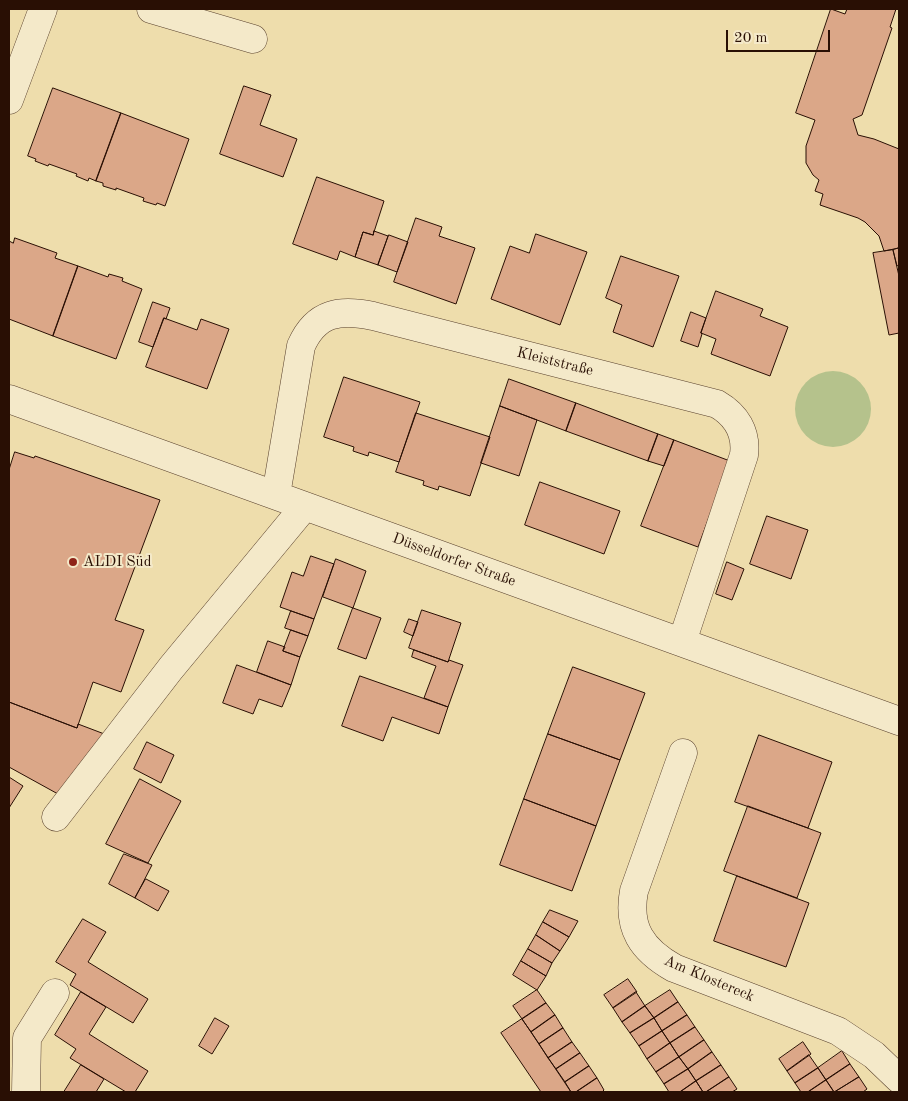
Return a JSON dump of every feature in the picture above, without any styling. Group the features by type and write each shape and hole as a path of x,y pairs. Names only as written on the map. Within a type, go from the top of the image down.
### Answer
{"street":[{"path":"9,100 43,9"},
{"path":"151,9 254,39"},
{"name":"Kleiststraße","path":"276,496 301,346 309,331 317,322 335,314 347,312 373,316 717,404 731,414 742,429 744,455 682,642"},
{"name":"Düsseldorfer Straße","path":"9,399 899,721"},
{"path":"56,818 171,668 305,506"},
{"name":"Am Klostereck","path":"683,753 634,891 631,904 638,936 653,954 674,968 838,1031 874,1055 899,1079"},
{"path":"26,1092 27,1038 55,993"}],"green space":[{"path":"833,371 847,374 860,382 868,395 871,409 868,423 860,436 847,444 833,447 819,444 806,436 798,423 795,409 798,395 806,382 819,374"}],"building":[{"path":"831,9 845,14 847,9 896,9 890,27 892,28 862,115 853,119 858,135 899,149 899,248 884,251 879,236 865,222 820,205 823,194 815,191 819,180 813,175 806,163 806,146 815,120 796,113"},
{"path":"244,86 271,95 260,125 297,139 283,177 220,154"},
{"path":"53,88 121,113 96,181 89,178 88,181 76,176 77,174 49,164 48,166 28,156"},
{"path":"121,113 189,139 165,206 143,201 144,198 116,188 116,190 103,186 103,183 96,181"},
{"path":"317,177 384,201 373,235 363,232 355,257 340,251 337,260 293,244"},
{"path":"416,218 442,227 439,236 475,248 456,304 394,282"},
{"path":"374,231 388,236 378,265 355,257 363,232 373,235"},
{"path":"536,234 587,252 560,325 491,299 510,246 529,253"},
{"path":"389,235 408,242 397,272 378,265"},
{"path":"15,238 57,253 55,258 78,266 53,336 9,319 9,241 13,243"},
{"path":"899,248 899,265 897,266 893,250"},
{"path":"893,250 899,276 899,333 889,335 873,253"},
{"path":"621,256 679,276 653,347 613,332 622,305 606,298"},
{"path":"78,266 108,277 109,274 123,278 122,281 142,289 116,359 53,336"},
{"path":"716,291 763,309 760,316 788,327 770,376 711,354 716,339 701,333"},
{"path":"153,302 170,308 166,319 164,318 153,347 139,342"},
{"path":"691,312 706,318 698,347 681,341"},
{"path":"164,318 197,330 201,319 229,329 207,389 146,367"},
{"path":"344,377 420,402 399,462 369,452 368,456 353,451 354,447 324,437"},
{"path":"509,379 576,403 566,431 500,406"},
{"path":"576,403 658,434 648,461 566,431"},
{"path":"500,406 537,420 519,476 481,463"},
{"path":"416,413 490,437 470,496 439,486 438,490 423,485 424,481 396,472"},
{"path":"658,434 674,440 664,466 648,461"},
{"path":"674,440 730,461 698,547 641,526"},
{"name":"ALDI Süd","path":"15,452 34,458 35,456 160,500 115,620 144,630 121,692 93,682 77,728 9,702 9,470"},
{"path":"540,482 620,511 604,554 525,525"},
{"path":"767,516 808,530 791,579 750,564"},
{"path":"311,556 334,564 314,619 280,607 292,572 303,576"},
{"path":"336,559 366,571 353,608 323,597"},
{"path":"727,562 744,569 732,600 716,594"},
{"path":"353,608 381,618 366,659 338,649"},
{"path":"422,610 461,623 448,662 409,648"},
{"path":"291,611 314,619 308,636 285,628"},
{"path":"409,619 418,622 413,636 404,632"},
{"path":"291,630 308,636 300,657 283,651"},
{"path":"268,641 285,647 283,651 300,657 291,685 257,672"},
{"path":"414,650 448,662 449,660 463,665 448,707 424,698 436,666 412,657"},
{"path":"237,665 291,685 282,707 259,699 253,714 223,703"},
{"path":"573,667 645,693 620,760 548,734"},
{"path":"360,676 448,707 439,734 392,717 383,741 342,726"},
{"path":"9,702 74,727 77,728 78,724 107,735 58,794 9,767"},
{"path":"548,734 620,760 596,826 524,799"},
{"path":"759,735 832,762 808,828 735,802"},
{"path":"147,742 174,755 161,783 134,769"},
{"path":"9,777 23,786 9,808"},
{"path":"140,779 181,801 148,863 106,844"},
{"path":"524,799 596,826 572,891 500,865"},
{"path":"748,806 821,833 797,898 724,871"},
{"path":"124,854 152,865 135,898 109,884"},
{"path":"737,876 809,903 786,967 714,941"},
{"path":"146,879 169,891 158,911 135,898"},
{"path":"550,910 578,921 569,937 543,922"},
{"path":"83,919 106,932 88,962 148,999 133,1023 70,985 76,974 56,962"},
{"path":"543,922 569,937 560,951 536,935"},
{"path":"536,935 560,951 552,963 528,949"},
{"path":"528,949 552,963 546,976 521,961"},
{"path":"521,961 546,976 537,990 513,975"},
{"path":"628,979 637,992 613,1008 604,995"},
{"path":"537,990 546,1003 522,1019 513,1006"},
{"path":"670,990 678,1002 654,1018 645,1006"},
{"path":"81,992 106,1007 89,1034 148,1071 135,1092 126,1092 70,1058 76,1049 55,1035"},
{"path":"636,992 645,1006 622,1022 613,1008"},
{"path":"678,1002 687,1015 662,1031 654,1018"},
{"path":"546,1003 555,1015 531,1032 522,1019"},
{"path":"645,1006 654,1018 630,1033 622,1022"},
{"path":"555,1015 563,1028 539,1044 531,1032"},
{"path":"687,1015 695,1027 670,1043 662,1031"},
{"path":"215,1018 229,1026 212,1054 199,1046"},
{"path":"654,1018 662,1031 639,1046 630,1033"},
{"path":"522,1019 571,1092 541,1092 501,1033"},
{"path":"695,1027 704,1040 679,1057 670,1043"},
{"path":"563,1028 572,1042 548,1058 539,1044"},
{"path":"662,1031 670,1043 647,1059 639,1046"},
{"path":"704,1040 712,1052 688,1069 679,1057"},
{"path":"572,1042 580,1053 556,1069 548,1058"},
{"path":"803,1042 811,1054 787,1071 779,1059"},
{"path":"670,1043 679,1057 656,1072 647,1059"},
{"path":"842,1051 850,1064 826,1080 818,1068"},
{"path":"712,1052 721,1065 696,1081 688,1069"},
{"path":"580,1053 589,1066 565,1082 556,1069"},
{"path":"809,1055 818,1068 795,1083 787,1071"},
{"path":"679,1057 688,1069 664,1084 656,1072"},
{"path":"850,1064 859,1077 834,1092 826,1080"},
{"path":"81,1065 104,1079 96,1092 64,1092"},
{"path":"721,1065 729,1077 703,1092 696,1081"},
{"path":"589,1066 597,1078 576,1092 571,1092 565,1082"},
{"path":"818,1068 826,1080 808,1092 801,1092 795,1083"},
{"path":"688,1069 696,1081 680,1092 669,1092 664,1084"},
{"path":"729,1077 737,1089 732,1092 706,1092"},
{"path":"859,1077 867,1089 863,1092 835,1092"},
{"path":"597,1078 604,1090 602,1092 576,1092"},
{"path":"826,1080 834,1092 808,1092"},
{"path":"696,1081 703,1092 680,1092"}],"place":[{"name":"ALDI Süd","path":"73,562"}]}
